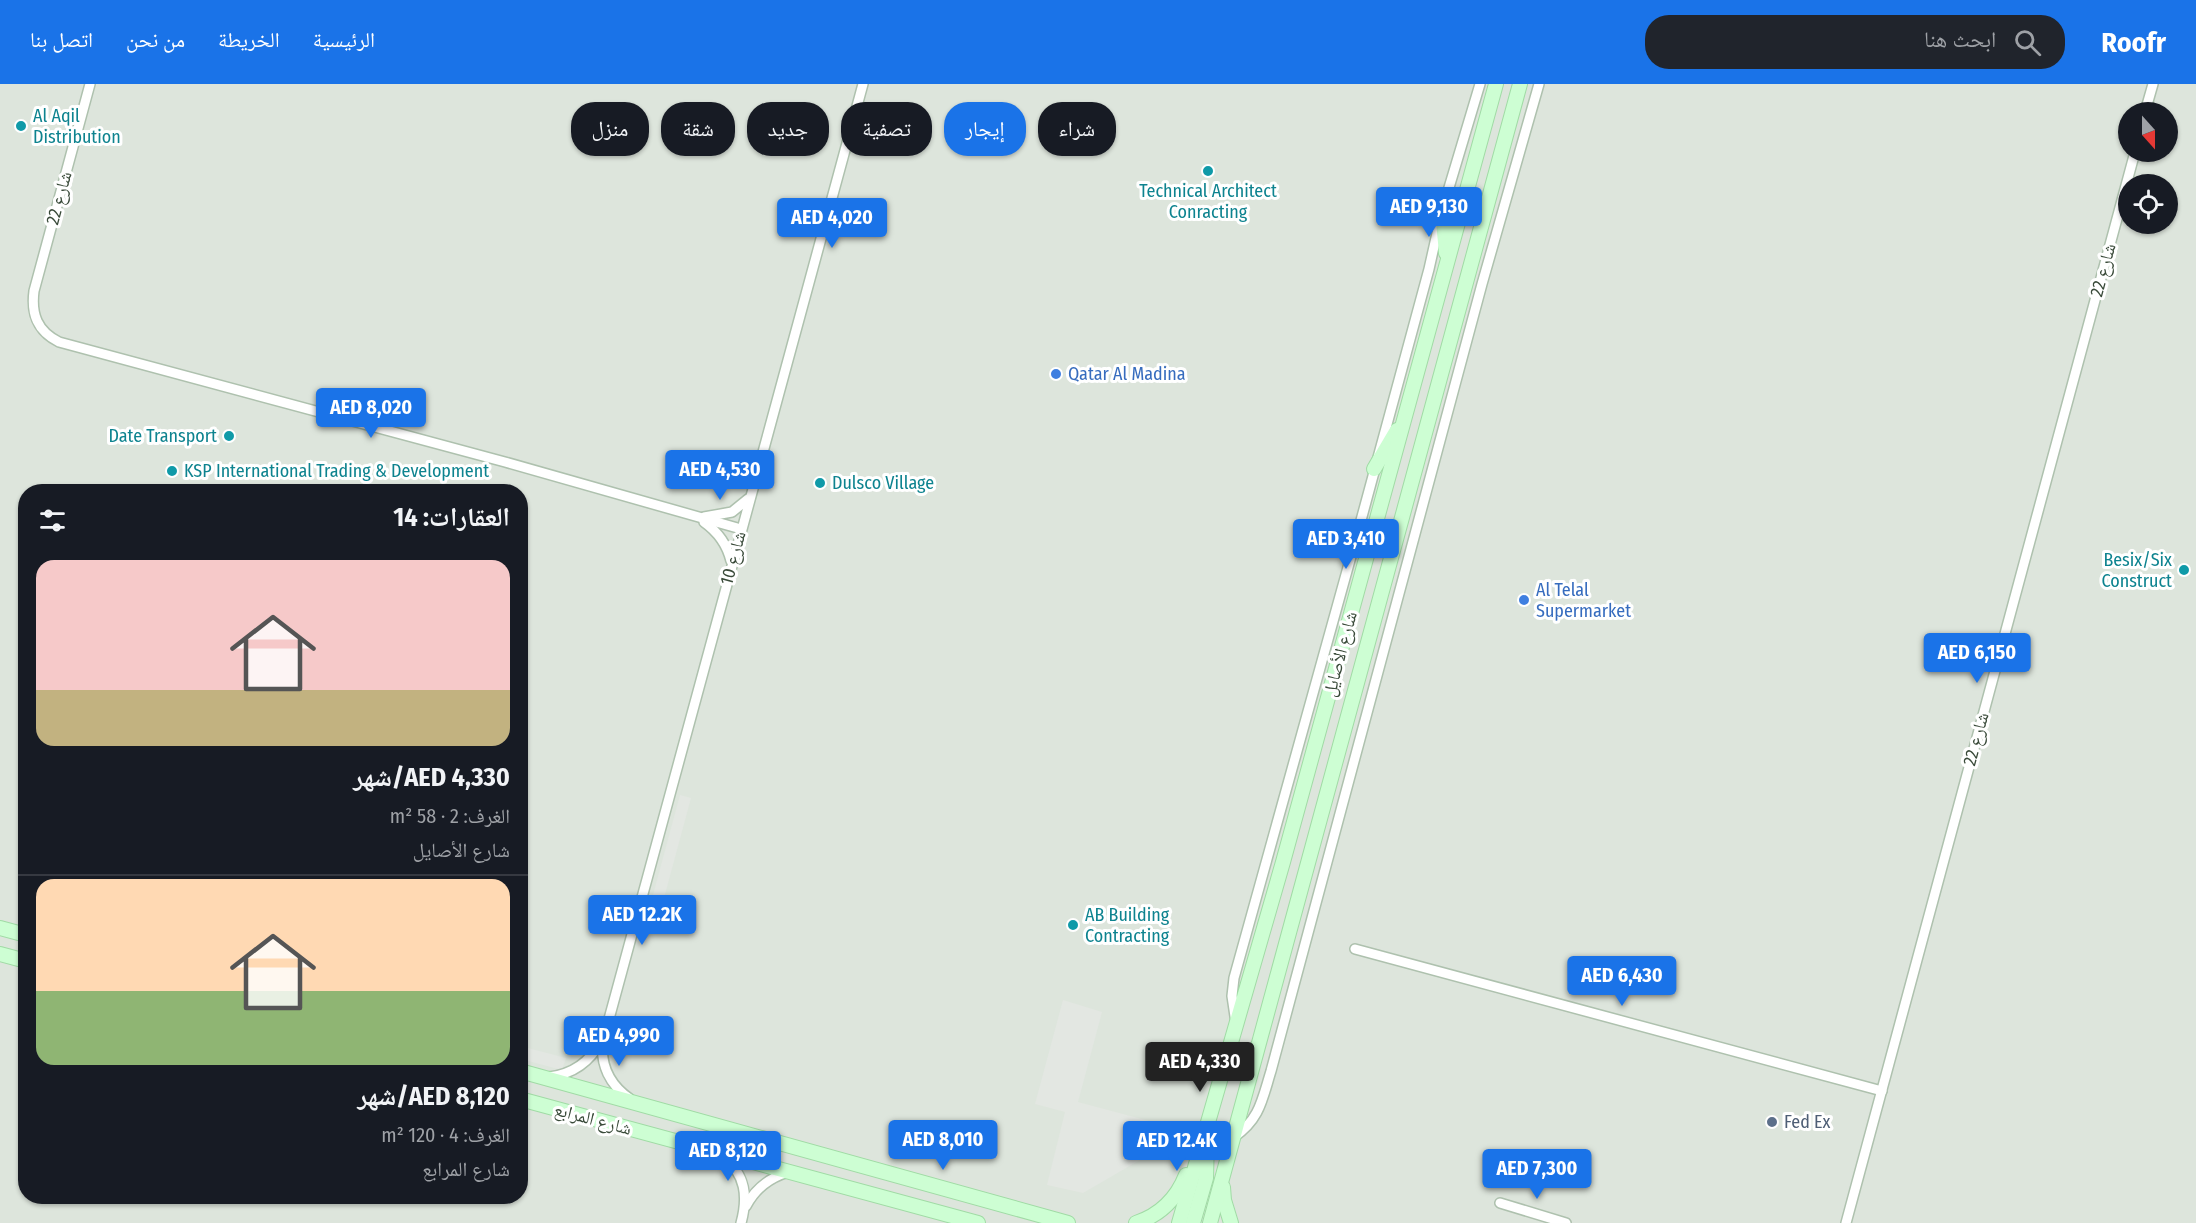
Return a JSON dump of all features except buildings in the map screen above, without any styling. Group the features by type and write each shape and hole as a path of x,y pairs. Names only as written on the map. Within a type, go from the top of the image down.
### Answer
{"main road":[{"name":"شارع الأصايل","path":"1179,1223 1286,850 1496,84"},
{"name":"شارع الأصايل","path":"1210,1223 1520,84"},
{"path":"1442,211 1446,263"},
{"path":"1374,469 1403,421"},
{"path":"0,928 18,933"},
{"path":"0,954 18,959"},
{"name":"شارع المرابع","path":"528,1073 1068,1223"},
{"name":"شارع المرابع","path":"528,1101 978,1223"},
{"path":"1136,1223 1159,1211 1180,1188 1206,1129"},
{"path":"1193,1223 1206,1178 1208,1153 1206,1129"},
{"path":"1224,1176 1224,1200 1231,1223"}],"street":[{"name":"شارع 22","path":"90,84 35,284 33,313 43,331 59,342 505,462 697,517"},
{"name":"شارع 10","path":"635,1101 618,1089 606,1071 602,1048 605,1033 863,84"},
{"path":"1236,1023 1232,1005 1234,978 1429,269 1442,211 1479,89 1474,84"},
{"path":"1234,1137 1251,1125 1257,1114 1282,1032 1482,284 1539,84"},
{"path":"2148,102 2153,84"},
{"name":"شارع 22","path":"1846,1223 2132,162"},
{"path":"697,517 732,512 750,498"},
{"path":"697,517 741,530"},
{"path":"697,517 720,536 728,549 732,564"},
{"path":"1355,949 1882,1091"},
{"name":"شارع 10","path":"543,1077 564,1074 579,1068 592,1056 605,1033"},
{"path":"716,1153 731,1163 745,1188 745,1208 741,1223"},
{"path":"745,1208 762,1185 788,1172"},
{"path":"1500,1203 1566,1223"}],"shaded area":[{"path":"0,84 2196,84 2196,1223 0,1223"},
{"path":"680,795 691,798 664,898 653,895"},
{"path":"1063,1000 1102,1012 1078,1102 1168,1126 1164,1146 1083,1193 1047,1185 1065,1112 1035,1104"},
{"path":"528,1048 566,1058 562,1070 528,1061"}],"place":[{"name":"Al Aqil Distribution","path":"21,126"},
{"name":"Technical Architect Conracting","path":"1208,171"},
{"name":"Qatar Al Madina","path":"1056,374"},
{"name":"Date Transport","path":"229,436"},
{"name":"KSP International Trading & Development","path":"172,471"},
{"name":"Dulsco Village","path":"820,483"},
{"name":"Besix/Six Construct","path":"2184,570"},
{"name":"Al Telal Supermarket","path":"1524,600"},
{"name":"AB Building Contracting","path":"1073,925"},
{"name":"Fed Ex","path":"1772,1122"}]}
